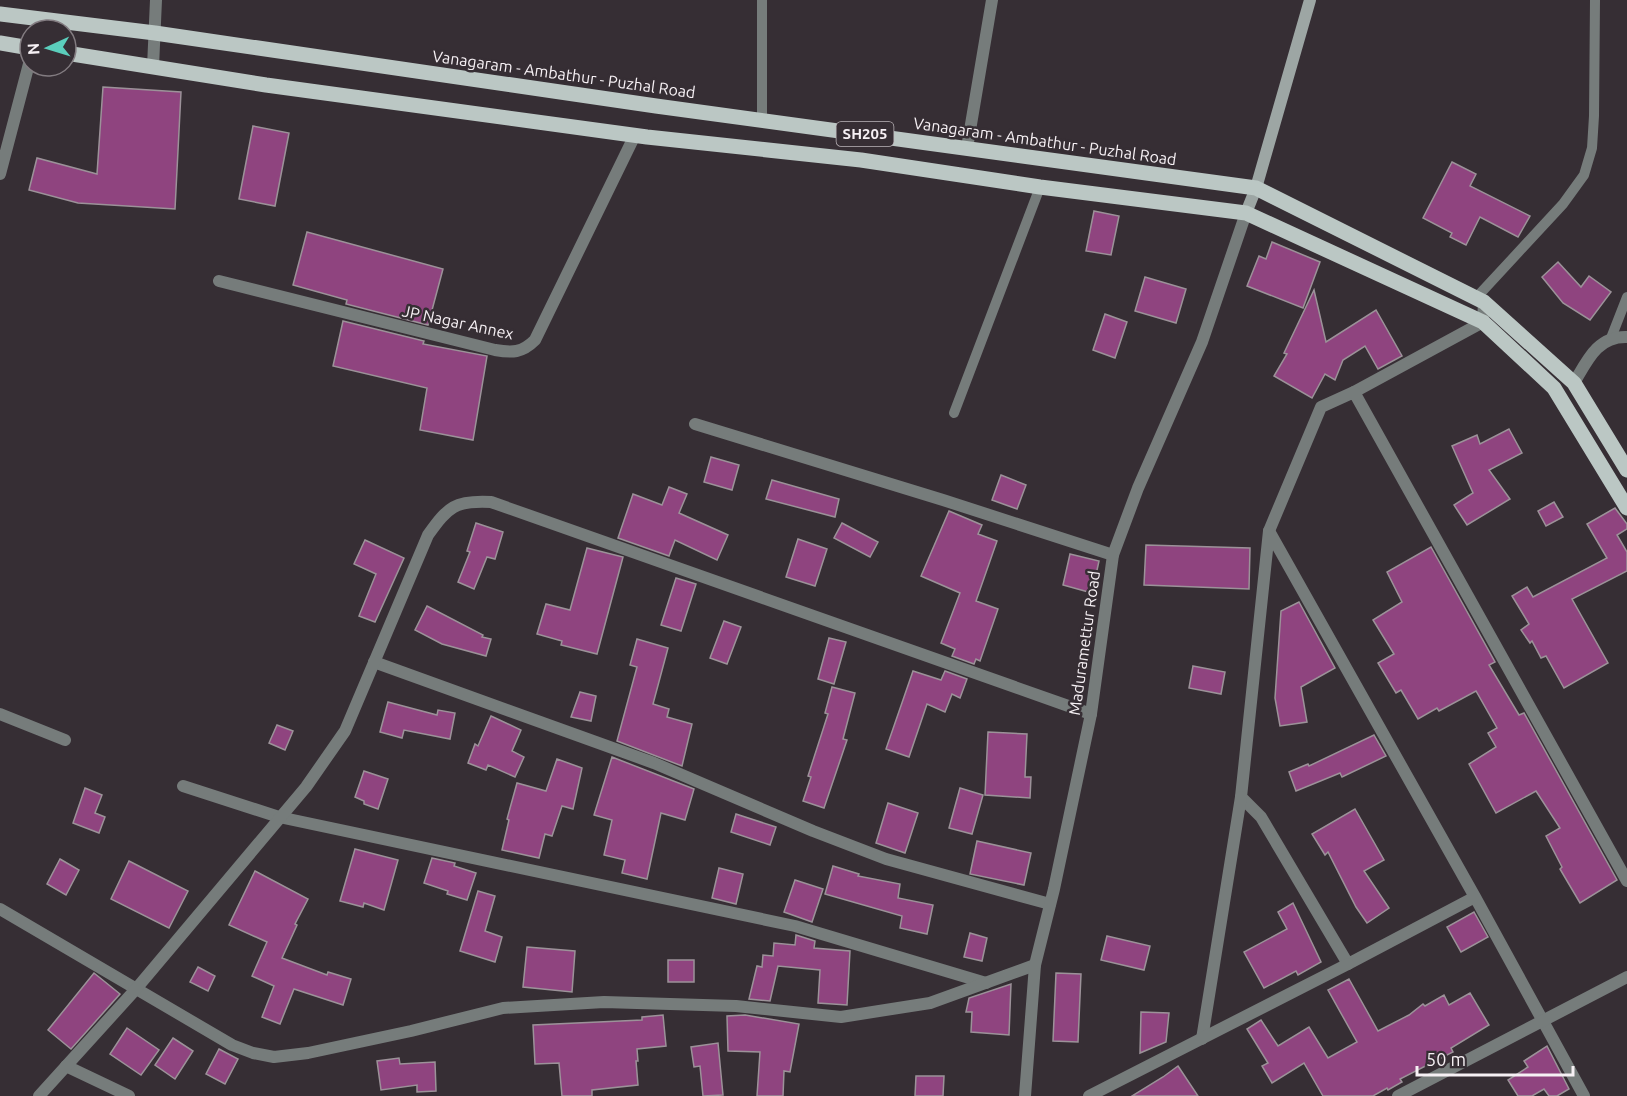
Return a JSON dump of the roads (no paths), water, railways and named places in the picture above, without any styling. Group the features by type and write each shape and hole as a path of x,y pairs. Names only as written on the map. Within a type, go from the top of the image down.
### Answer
{"main road":[{"path":"1245,213 1256,188 1310,0"},
{"name":"Vanagaram - Ambathur - Puzhal Road","path":"0,14 18,19"},
{"name":"Vanagaram - Ambathur - Puzhal Road","path":"78,28 155,33 1256,188 1480,300 1574,383 1627,470"},
{"path":"0,43 18,46"},
{"path":"78,55 277,86 635,135 861,160 1040,187 1245,213 1483,322 1554,388 1627,508"}],"street":[{"path":"153,67 156,0"},
{"path":"967,148 993,0"},
{"path":"0,174 25,78"},
{"name":"JP Nagar Annex","path":"219,281 495,350 514,353 526,349 536,340 635,135"},
{"name":"Maduramettur Road","path":"1025,1096 1035,965 1091,714 1113,555 1138,488 1202,342 1245,213"},
{"path":"1202,1039 1241,797 1269,531 1321,407 1354,392 1483,322 1480,300"},
{"path":"1574,383 1594,349 1611,338 1627,337"},
{"path":"1354,392 1627,881"},
{"path":"695,424 1113,555"},
{"path":"39,1096 136,989 306,787 345,731 428,535 442,514 454,506 469,501 490,502 1091,714"},
{"path":"1269,531 1584,1096"},
{"path":"374,663 654,763 813,831 886,859 1050,904"},
{"path":"0,714 65,740"},
{"path":"183,786 279,818 795,926 986,983"},
{"path":"1241,797 1261,817 1348,964"},
{"path":"1089,1096 1475,897"},
{"path":"0,909 232,1045 253,1053 274,1057 320,1051 503,1008 604,1002 736,1006 841,1017 930,1003 1035,965"},
{"path":"1398,1096 1627,977"},
{"path":"66,1066 129,1096"}],"lane":[{"path":"762,0 762,120"},
{"path":"1480,300 1563,204 1584,175 1592,148 1594,116 1594,0"},
{"path":"954,413 1040,187"},
{"path":"1611,338 1627,297"},
{"path":"1611,479 1627,470"}]}
